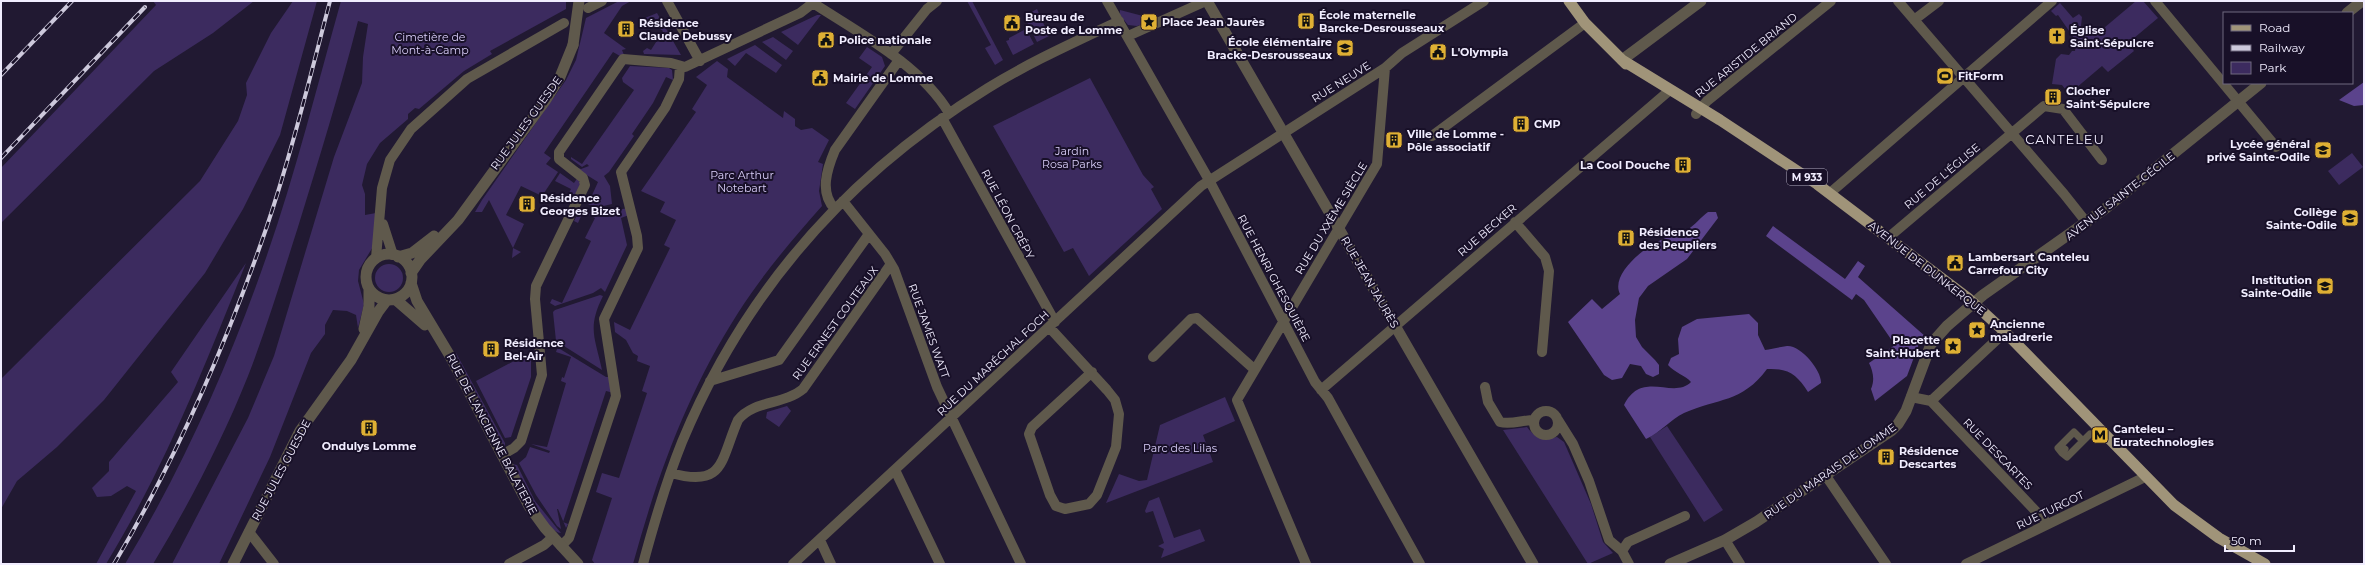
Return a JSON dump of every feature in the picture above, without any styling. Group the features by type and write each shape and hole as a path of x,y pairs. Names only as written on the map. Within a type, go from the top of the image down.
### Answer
{"main road":[{"name":"AVENUE DE DUNKERQUE","path":"1569,1 1585,23 1622,60 1667,93 1755,144 1830,193 1974,303 2005,332 2174,505 2206,529 2265,564"}],"street":[{"path":"584,5 602,1"},
{"path":"667,1 700,61"},
{"path":"835,209 828,200 826,185 829,166 835,150 927,9 937,1"},
{"name":"RUE HENRI GHESQUIÈRE","path":"1109,1 1209,180 1284,320 1290,335 1321,390 1328,398 1420,564"},
{"path":"1128,36 1206,1"},
{"name":"RUE JEAN JAURÈS","path":"1206,1 1533,564"},
{"name":"RUE NEUVE","path":"1209,180 1385,68 1402,53 1484,1"},
{"path":"1622,60 1701,1"},
{"name":"RUE ARISTIDE BRIAND","path":"1698,111 1831,1"},
{"path":"1898,1 2012,133 2087,223"},
{"path":"1914,20 1939,1"},
{"path":"1830,193 2052,1"},
{"path":"2155,1 2223,82"},
{"path":"2348,12 2362,1"},
{"path":"502,455 514,448 521,441 542,375 536,286 585,185 583,178 559,159 559,152 623,59 671,63 685,67 800,13 812,2"},
{"name":"RUE LÉON CRÉPY","path":"812,2 895,57 938,96 946,115 1052,324 1092,372 1115,400 1119,414 1116,447 1098,495 1089,504 1065,509 1056,506 1050,495 1028,434 1032,427 1092,372"},
{"name":"RUE JULES GUESDE","path":"411,278 420,260 450,230 560,77 573,46 584,5"},
{"path":"643,563 671,473 710,381 736,334 773,279 802,242 843,201 902,148 946,115 1021,69 1119,21"},
{"path":"381,205 386,238 396,256 406,262 411,278 405,293 391,299 376,296 369,289 366,272 376,258 379,247 381,205 382,188 390,160 411,129 467,79 564,23"},
{"path":"1432,136 1585,23"},
{"path":"562,546 569,538 616,396 604,321 638,248 637,236 621,172 665,108 678,79 680,66"},
{"name":"RUE DU XXÈME SIÈCLE","path":"1306,564 1237,404 1237,397 1339,230 1377,164 1385,68"},
{"path":"2225,84 2276,147"},
{"name":"AVENUE SAINTE-CÉCILE","path":"1911,397 1931,344 1947,326 1974,303 2087,223 2260,84"},
{"name":"RUE BECKER","path":"1321,390 1667,93"},
{"name":"RUE DE L'ÉGLISE","path":"1889,238 2044,106 2063,109 2102,160"},
{"name":"RUE JULES GUESDE","path":"396,256 412,253 428,242 489,175"},
{"name":"RUE DU MARÉCHAL FOCH","path":"793,564 1209,180"},
{"name":"RUE JAMES WATT","path":"843,201 892,264 937,387 1021,564"},
{"path":"1515,222 1546,257 1549,271 1542,352"},
{"path":"710,381 779,360 869,234"},
{"path":"376,258 396,256"},
{"name":"RUE ERNEST COUTEAUX","path":"671,473 694,479 710,475 721,463 732,432 742,415 760,406 796,394 803,389 892,264"},
{"name":"RUE DE L'ANCIENNE BALATERIE","path":"411,278 417,302 439,339 529,506 553,537 578,564"},
{"name":"RUE JULES GUESDE","path":"362,340 369,306 369,289"},
{"name":"RUE JULES GUESDE","path":"233,564 300,431 351,360 362,340 391,299"},
{"name":"RUE DE L'ANCIENNE BALATERIE","path":"391,299 413,312 439,339"},
{"path":"1153,357 1191,319 1197,318 1254,368"},
{"path":"1911,397 1931,401 2005,332"},
{"path":"1485,387 1488,402 1500,422 1506,424 1524,420 1534,420"},
{"name":"RUE DU MARAIS DE LOMME","path":"1670,564 1725,540 1756,522 1826,476 1898,424 1911,397"},
{"name":"RUE DESCARTES","path":"1931,401 2048,524"},
{"path":"1558,420 1557,428 1548,435 1537,431 1534,420 1538,413 1546,410 1554,413 1573,444 1589,481 1609,540 1622,551 1629,564"},
{"path":"2083,441 2074,432 2058,448 2064,451 2067,457 2083,441 2090,434"},
{"path":"895,470 940,564"},
{"path":"1826,476 1886,564"},
{"name":"RUE TURGOT","path":"1966,564 2145,477"},
{"path":"1622,551 1628,542 1685,516"},
{"path":"249,532 274,564"},
{"path":"509,564 544,545 553,537"},
{"path":"820,540 831,564"},
{"path":"1725,540 1740,564"},
{"name":"RUE DE L'ANCIENNE BALATERIE","path":"562,546 572,564"}],"green space":[{"path":"153,1 254,1 213,33 154,71 1,223 1,168 156,5"},
{"path":"293,1 317,1 280,135 243,209 205,273 104,400 57,447 17,481 1,509 1,379 200,181 238,121 247,95 246,83 271,33"},
{"name":"Cimetière de Mont-à-Camp","path":"341,1 566,1 566,9 490,51 492,54 464,71 419,109 415,108 408,114 408,119 380,143 367,164 362,185 365,194 365,215 376,213 374,245 359,270 358,281 364,304 358,328 356,315 347,311 333,310 325,325 325,334 311,353 270,457 219,564 172,564 248,418 274,356 334,157 362,83 363,57 368,24 358,21 337,99 298,227 262,339 238,400 204,472 153,564 125,564 186,452 221,374 253,295 278,224"},
{"path":"619,1 631,1 622,6 604,33 626,49 622,50 624,55 620,56 613,52 544,153 551,158 546,164 558,172 542,196 521,186 506,215 524,224 513,248 489,200 482,212 475,212 566,80 576,60 586,18"},
{"path":"967,1 972,1 1003,60 995,65 985,48 991,45"},
{"path":"2136,1 2143,1 2158,18 2128,43 2134,51 2108,72 2102,66 2069,94 2062,85 2052,84 2056,59 2061,54 2069,55 2072,51 2075,51 2076,41 2058,15 2056,16 2051,11 2060,3 2073,18 2079,14 2082,17 2081,26 2083,29 2093,28 2098,33"},
{"path":"1037,9 1049,36 1037,42 1024,16"},
{"path":"1120,10 1143,16 1149,22 1137,26 1128,25 1120,15"},
{"path":"657,13 681,55 644,54 643,51 647,48 651,50 663,31 645,18"},
{"path":"817,15 821,15 798,45 781,32"},
{"path":"1026,29 1034,44 1013,55 1006,41"},
{"path":"773,37 793,51 786,60 762,42"},
{"path":"755,45 782,65 776,73 746,53 735,66 727,59"},
{"path":"867,47 882,57 885,66 855,109 846,103 872,67 859,58"},
{"name":"Parc Arthur Notebart","path":"717,61 728,69 727,77 783,118 784,111 795,119 795,126 801,130 812,128 829,140 818,162 823,164 819,191 822,206 757,285 738,313 704,373 689,403 664,466 652,499 633,564 595,564 592,560 612,498 596,492 602,473 619,478 647,393 642,391 650,366 637,361 638,356 633,353 626,340 615,332 614,322 630,330 670,248 664,245 676,220 660,212 665,202 641,191 696,112 692,109 707,85 696,77"},
{"path":"630,66 669,68 672,70 673,80 666,77 653,103 632,134 634,136 609,172 604,176 610,186 612,204 595,208 588,204 598,182 569,164 581,169 589,166 587,164 582,167 571,159 571,157 582,164 634,90 623,82 622,78"},
{"name":"Jardin Rosa Parks","path":"1090,78 1143,175 1154,187 1151,189 1162,209 1089,276 1073,248 1064,252 993,126"},
{"path":"2352,153 2363,167 2339,185 2328,171"},
{"path":"560,173 574,183 578,177 581,186 575,194 568,195 571,189 555,181"},
{"path":"627,208 629,215 621,218 627,245 605,292 601,288 593,293 555,306 550,303 552,299 562,303 591,241 585,238 595,218 583,212 578,223 574,221 580,209 594,216"},
{"path":"513,248 521,252 512,258"},
{"path":"246,263 199,379 147,491 106,564 96,564 136,491 127,486 111,496 97,497 92,488 109,471 109,462 178,382 171,372"},
{"path":"389,264 399,268 403,278 399,288 389,292 379,288 375,278 379,268"},
{"path":"600,295 603,296 595,316 594,333 602,370 556,341 553,312 555,310"},
{"path":"557,349 560,349 606,377 611,377 614,393 606,391 563,521 557,509 561,529 557,526 536,495 519,463 526,457 530,447 549,453 550,451 531,444 547,447 566,383 561,381 562,377 564,378 571,357 556,352"},
{"path":"531,352 531,377 511,437 505,438 476,381"},
{"path":"456,353 505,443 505,447 455,356"},
{"name":"Parc des Lilas","path":"1225,397 1235,421 1203,435 1213,462 1106,503 1119,474 1139,481 1147,480 1160,425"},
{"path":"787,406 791,411 779,427 766,418 767,412"},
{"path":"1667,426 1723,510 1704,522 1650,437"},
{"path":"1527,427 1540,438 1557,437 1564,442 1591,504 1603,542 1613,553 1588,564 1503,430"},
{"path":"512,464 517,465 535,501 561,533 555,531 540,515 526,492"},
{"path":"1159,497 1174,538 1200,529 1205,541 1161,558 1164,549 1158,546 1164,543 1153,511 1146,513 1145,511 1149,501"}],"shaded area":[{"path":"2364,82 2364,105 2354,106 2339,100"},
{"path":"1708,212 1716,212 1718,218 1687,259 1648,286 1639,298 1635,320 1636,337 1642,347 1659,365 1659,374 1653,377 1646,374 1641,366 1630,364 1622,378 1612,380 1604,375 1568,322 1592,299 1602,309 1620,294 1618,286 1620,278 1624,270 1638,255 1661,240 1687,230"},
{"path":"1773,226 1845,279 1858,261 1865,266 1858,277 1926,337 1920,341 1907,376 1875,401 1871,389 1873,376 1869,363 1895,345 1864,300 1856,294 1852,300 1766,236"},
{"path":"1749,314 1758,323 1758,335 1765,350 1787,346 1793,347 1810,360 1818,372 1821,383 1808,392 1796,377 1787,371 1767,369 1758,380 1739,394 1684,413 1646,439 1624,405 1631,394 1640,389 1648,387 1684,387 1691,382 1668,365 1671,358 1679,354 1678,339 1682,327 1697,319"}],"railway":[{"path":"1,75 72,1"},
{"path":"114,564 137,524 179,442 217,358 251,272 284,173 330,1"},
{"path":"1,158 145,7"}],"place":[{"name":"École maternelle Barcke-Desrousseaux","path":"1306,21"},
{"name":"Place Jean Jaurès","path":"1149,22"},
{"name":"Bureau de Poste de Lomme","path":"1012,23"},
{"name":"Résidence Claude Debussy","path":"626,29"},
{"name":"Église Saint-Sépulcre","path":"2057,36"},
{"name":"Police nationale","path":"826,40"},
{"name":"École élémentaire Bracke-Desrousseaux","path":"1345,48"},
{"name":"L'Olympia","path":"1438,52"},
{"name":"FitForm","path":"1945,76"},
{"name":"Mairie de Lomme","path":"820,78"},
{"name":"Clocher Saint-Sépulcre","path":"2053,97"},
{"name":"CMP","path":"1521,124"},
{"name":"Ville de Lomme - Pôle associatif","path":"1394,140"},
{"name":"Lycée général privé Sainte-Odile","path":"2323,150"},
{"name":"La Cool Douche","path":"1683,165"},
{"name":"Résidence Georges Bizet","path":"527,204"},
{"name":"Collège Sainte-Odile","path":"2350,218"},
{"name":"Résidence des Peupliers","path":"1626,238"},
{"name":"Lambersart Canteleu Carrefour City","path":"1955,263"},
{"name":"Institution Sainte-Odile","path":"2325,286"},
{"name":"Ancienne maladrerie","path":"1977,330"},
{"name":"Placette Saint-Hubert","path":"1953,346"},
{"name":"Résidence Bel-Air","path":"491,349"},
{"name":"Ondulys Lomme","path":"369,428"},
{"name":"Canteleu – Euratechnologies","path":"2100,435"},
{"name":"Résidence Descartes","path":"1886,457"}],"district":[{"name":"CANTELEU","path":"2065,139"}]}
